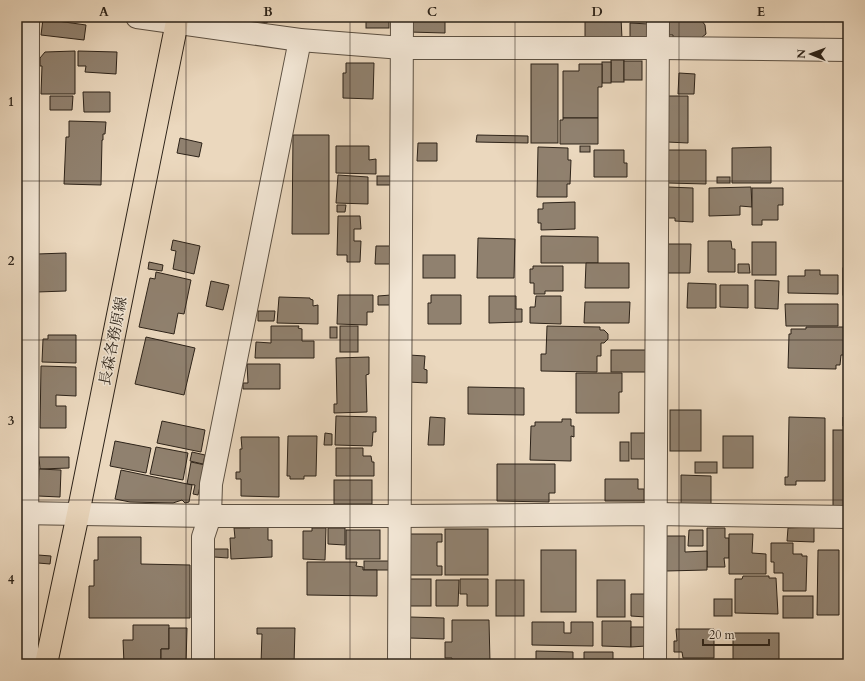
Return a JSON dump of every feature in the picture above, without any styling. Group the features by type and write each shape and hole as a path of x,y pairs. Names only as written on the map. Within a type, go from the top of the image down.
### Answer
{"main road":[{"name":"長森各務原線","path":"46,664 78,514 177,20"}],"street":[{"path":"27,664 22,513 23,203 28,17"},
{"path":"137,17 177,20 300,40 402,48 848,50"},
{"path":"399,664 402,17"},
{"path":"655,664 658,17"},
{"path":"203,664 203,537 210,516 211,484 300,40"},
{"path":"22,513 210,516 656,514 848,517"}],"building":[{"path":"250,17 268,17 267,23 255,21 256,18"},
{"path":"366,17 389,17 389,28 366,28"},
{"path":"409,17 445,17 445,33 409,32"},
{"path":"585,17 621,17 622,39 585,40"},
{"path":"669,17 702,17 706,34 701,38 673,38 673,35 669,35"},
{"path":"43,19 86,25 84,40 41,35"},
{"path":"630,23 649,24 649,35 644,40 630,40"},
{"path":"75,51 75,94 41,94 42,66 40,66 40,58 45,52"},
{"path":"78,51 117,52 116,74 85,72 86,66 78,66"},
{"path":"611,60 624,60 624,82 611,82"},
{"path":"624,61 642,61 642,80 624,80"},
{"path":"602,62 611,62 611,83 602,83"},
{"path":"346,63 374,63 373,99 343,98 343,73 346,73"},
{"path":"531,64 558,64 558,143 531,143"},
{"path":"579,64 602,64 602,87 598,87 598,118 563,118 563,71 579,71"},
{"path":"679,73 695,74 694,94 678,94"},
{"path":"83,92 110,92 110,112 84,112"},
{"path":"50,96 73,96 72,110 50,110"},
{"path":"667,96 688,96 688,143 667,142"},
{"path":"563,118 598,118 598,144 560,144 560,120 563,120"},
{"path":"69,121 106,122 105,134 103,134 102,140 101,185 64,184 66,137 69,137"},
{"path":"293,135 329,135 329,234 292,234"},
{"path":"477,135 528,136 528,143 476,142"},
{"path":"180,138 202,143 199,157 177,153"},
{"path":"418,143 437,143 437,161 417,161"},
{"path":"336,146 369,146 369,160 376,159 376,174 336,173"},
{"path":"580,146 590,146 590,152 580,152"},
{"path":"538,147 568,148 568,160 571,160 570,184 567,184 567,197 537,197"},
{"path":"771,147 771,183 732,183 732,148"},
{"path":"594,150 624,150 624,163 627,163 627,177 594,177"},
{"path":"668,150 706,150 706,184 668,183"},
{"path":"338,175 368,177 368,204 336,203"},
{"path":"377,176 392,176 392,185 377,185"},
{"path":"717,177 730,177 730,183 717,183"},
{"path":"668,187 693,188 693,222 675,221 675,218 667,218"},
{"path":"751,187 752,207 740,206 740,215 709,216 709,188"},
{"path":"752,188 783,188 783,205 778,205 778,220 762,220 762,225 752,225"},
{"path":"575,202 575,229 541,230 541,223 538,223 538,209 543,209 543,203"},
{"path":"337,205 346,205 345,212 337,212"},
{"path":"338,216 360,216 361,229 354,229 354,241 361,241 360,262 347,262 347,255 337,255"},
{"path":"541,236 598,237 598,263 541,263"},
{"path":"478,238 515,239 514,278 477,278"},
{"path":"173,240 200,246 194,274 173,269 176,251 171,250"},
{"path":"708,241 731,241 732,249 735,249 735,272 708,272"},
{"path":"752,242 776,242 776,275 752,275"},
{"path":"667,244 691,244 690,273 667,273"},
{"path":"376,246 391,246 391,264 375,264"},
{"path":"66,253 66,291 37,292 37,254"},
{"path":"423,255 455,255 455,278 423,278"},
{"path":"149,262 163,265 162,271 148,269"},
{"path":"586,263 629,263 629,288 585,288"},
{"path":"738,264 749,264 750,273 738,273"},
{"path":"533,266 563,266 563,291 545,291 545,294 534,294 534,283 530,283 530,269 533,269"},
{"path":"843,268 848,268 848,295 843,295"},
{"path":"805,270 820,270 820,275 838,275 838,294 788,293 788,276 805,276"},
{"path":"156,272 191,280 184,314 178,313 174,334 139,327 150,278 155,279"},
{"path":"755,280 779,281 778,309 755,308"},
{"path":"211,281 229,285 223,310 206,306"},
{"path":"688,283 716,284 716,308 687,308"},
{"path":"720,285 748,285 748,308 720,307"},
{"path":"338,295 373,295 373,312 367,312 367,325 337,324"},
{"path":"391,295 391,305 378,305 378,296"},
{"path":"431,295 461,295 461,324 428,324 428,303 431,303"},
{"path":"489,296 516,296 516,309 522,309 522,322 489,323"},
{"path":"536,296 561,296 561,324 530,323 530,307 535,307"},
{"path":"279,297 310,298 313,300 313,306 318,305 318,324 277,323"},
{"path":"585,302 630,302 629,323 584,323"},
{"path":"785,304 838,304 838,326 786,326"},
{"path":"258,311 275,311 274,321 258,321"},
{"path":"271,326 299,326 298,328 302,329 302,341 314,341 314,358 255,358 256,342 271,343"},
{"path":"340,326 358,326 358,352 340,352"},
{"path":"547,326 600,327 600,330 604,330 608,334 608,339 604,343 601,343 601,356 597,356 597,372 541,371 541,354 546,354"},
{"path":"330,327 337,327 337,338 330,338"},
{"path":"806,327 847,327 847,355 841,355 840,365 836,365 836,369 788,368 789,334 791,334 791,329 806,329"},
{"path":"48,335 76,335 76,363 42,362 43,339 48,339"},
{"path":"146,337 195,348 184,395 135,384"},
{"path":"611,350 646,350 646,372 611,372"},
{"path":"409,355 425,356 424,369 427,370 427,383 408,382"},
{"path":"369,357 369,374 366,375 367,412 334,413 334,404 337,404 336,358"},
{"path":"247,364 280,364 280,389 243,389 243,383 248,383"},
{"path":"41,366 76,367 76,396 56,395 56,406 66,406 66,428 40,428"},
{"path":"576,373 622,373 622,392 619,392 619,413 576,413"},
{"path":"468,387 524,388 524,415 468,414"},
{"path":"670,410 701,410 701,451 670,451"},
{"path":"336,416 376,417 376,432 373,432 372,446 335,445"},
{"path":"430,417 445,418 444,445 428,445"},
{"path":"789,417 825,418 825,481 796,481 796,485 785,485 785,477 788,477"},
{"path":"843,417 848,418 848,426 843,426"},
{"path":"562,419 571,419 571,426 574,426 574,437 571,436 571,461 530,460 531,426 535,426 535,422 562,422"},
{"path":"162,421 205,430 201,452 157,443"},
{"path":"833,430 848,430 848,507 833,507"},
{"path":"325,433 332,434 332,445 324,445"},
{"path":"631,433 649,433 649,459 631,459"},
{"path":"288,436 317,436 316,476 304,476 304,479 290,479 290,476 287,476"},
{"path":"723,436 753,436 753,468 723,468"},
{"path":"241,437 279,437 279,497 241,496 241,479 236,479 236,472 240,472 240,449 242,449"},
{"path":"115,441 151,448 146,473 110,466"},
{"path":"620,442 629,442 629,461 620,461"},
{"path":"156,447 188,453 183,480 150,474"},
{"path":"336,448 363,448 363,456 371,456 372,462 374,462 374,476 336,476"},
{"path":"192,452 205,455 203,464 190,461"},
{"path":"39,457 69,457 69,468 40,469"},
{"path":"191,462 205,465 198,495 193,494 195,485 187,484"},
{"path":"695,462 717,462 717,473 695,473"},
{"path":"497,464 555,464 555,493 549,493 549,502 497,501"},
{"path":"39,469 61,470 60,497 38,496"},
{"path":"121,470 192,485 189,502 185,503 182,500 173,503 130,502 115,499"},
{"path":"681,475 711,476 711,507 681,506"},
{"path":"605,479 638,479 638,489 644,489 644,501 605,501"},
{"path":"334,480 372,480 372,504 334,504"},
{"path":"268,527 268,540 272,540 272,557 231,559 230,538 235,538 234,528"},
{"path":"814,527 814,542 787,541 788,528"},
{"path":"312,528 326,528 325,560 303,559 303,531 312,531"},
{"path":"328,528 345,528 345,545 328,544"},
{"path":"707,528 725,528 725,538 729,538 729,558 724,558 725,567 707,567"},
{"path":"445,529 488,529 488,575 445,575"},
{"path":"346,530 380,530 380,559 346,559"},
{"path":"689,530 703,530 703,546 688,546"},
{"path":"408,534 442,534 442,542 437,542 437,566 442,566 442,575 407,575"},
{"path":"729,534 753,534 752,553 766,554 766,574 729,574"},
{"path":"666,536 685,536 685,552 707,551 707,570 666,571"},
{"path":"98,537 141,537 141,564 190,565 190,618 89,618 89,586 94,586 94,560 98,560"},
{"path":"771,543 793,543 793,554 802,554 802,556 807,556 806,591 783,591 783,573 774,573 774,562 771,562"},
{"path":"214,549 228,549 228,558 214,557"},
{"path":"541,550 576,550 576,612 541,612"},
{"path":"818,550 839,550 839,615 817,615"},
{"path":"38,555 51,556 50,564 38,563"},
{"path":"364,561 389,561 389,570 364,570"},
{"path":"307,562 357,562 356,566 363,567 363,570 377,570 377,596 307,595"},
{"path":"743,576 769,576 769,578 776,578 778,614 735,613 735,579 742,579"},
{"path":"408,579 431,579 431,606 408,606"},
{"path":"460,579 488,579 488,606 467,606 467,594 460,594"},
{"path":"436,580 459,580 458,606 436,606"},
{"path":"496,580 524,580 524,616 496,616"},
{"path":"597,580 625,580 625,617 597,617"},
{"path":"631,594 647,594 646,617 631,616"},
{"path":"783,596 813,596 813,618 783,618"},
{"path":"714,599 732,599 732,616 714,616"},
{"path":"410,617 444,618 444,639 409,638"},
{"path":"452,620 489,620 490,663 452,663 452,658 445,658 445,642 452,642"},
{"path":"602,621 631,621 631,647 602,646"},
{"path":"532,622 564,622 564,633 571,633 571,622 593,622 593,646 532,645"},
{"path":"133,625 169,625 169,649 161,649 161,664 124,664 123,640 133,640"},
{"path":"631,627 646,627 646,646 631,647"},
{"path":"169,628 187,628 186,664 161,664 161,649 169,649"},
{"path":"257,628 295,628 294,664 261,664 262,634 257,634"},
{"path":"676,629 714,629 714,658 683,658 682,652 674,652 674,641 677,641"},
{"path":"733,633 779,633 779,661 733,661"},
{"path":"536,651 573,652 573,661 584,661 584,652 613,652 613,664 536,664"}]}
